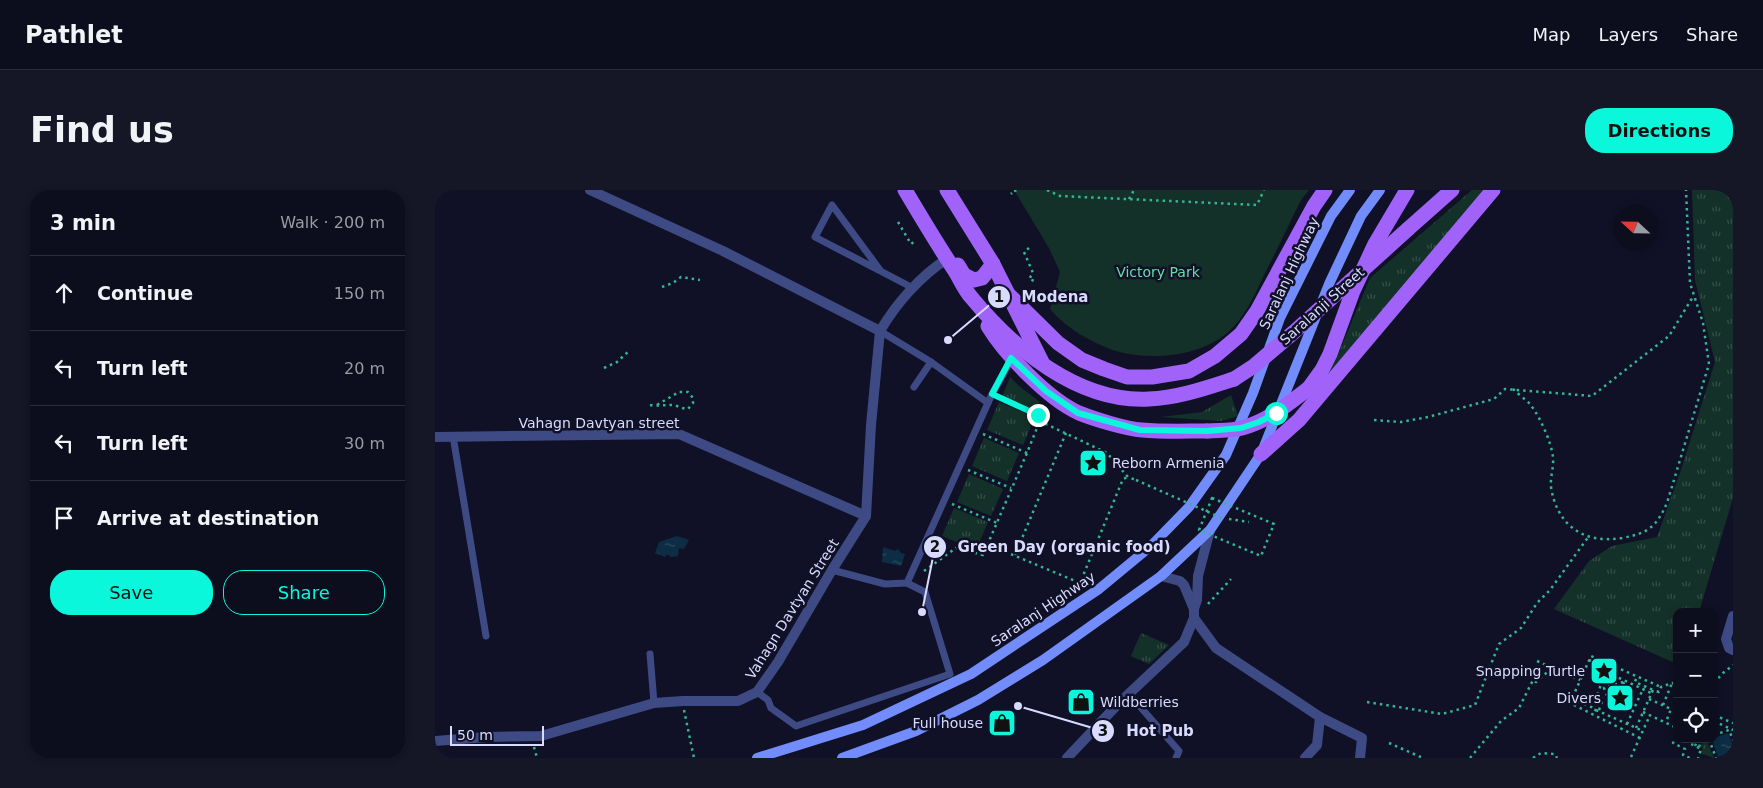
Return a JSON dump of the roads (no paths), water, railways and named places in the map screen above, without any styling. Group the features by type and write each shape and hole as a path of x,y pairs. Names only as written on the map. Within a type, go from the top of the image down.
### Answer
{"main road":[{"path":"905,190 994,336 1011,358 1046,391 1078,413 1140,430 1207,431 1241,428 1259,422 1276,413 1309,388 1330,354 1353,292 1375,244 1407,190"},
{"path":"947,190 993,264 1043,365"},
{"path":"1008,294 1058,343 1082,360 1127,377 1152,378 1189,371 1215,356 1241,334 1257,311 1314,206 1325,190"},
{"name":"Saralanj Highway","path":"757,758 769,756 863,725 971,674 1099,589 1151,546 1189,507 1226,455 1253,394 1280,318 1331,216 1350,190"},
{"path":"842,758 916,731 978,700 1043,660 1161,576 1210,530 1261,454 1329,284 1361,216 1380,190"},
{"name":"Saralanji Street","path":"969,295 1011,339 1043,365 1090,390 1118,396 1148,399 1181,395 1234,379 1254,366 1452,190"},
{"path":"1261,454 1299,420 1493,190"},
{"path":"924,221 934,229 964,275 974,280 982,278 993,264"}],"street":[{"path":"590,190 723,251 880,331"},
{"path":"866,516 871,425 880,331 888,318 913,288 932,268 947,259"},
{"name":"Vahagn Davtyan street","path":"435,437 679,434 866,516"},
{"name":"Vahagn Davtyan Street","path":"435,741 487,737 541,736 654,703 738,701 757,692 778,662 866,516"},
{"path":"1067,758 1129,694 1185,642 1197,612 1198,576 1210,530"},
{"path":"1161,576 1180,581 1184,585 1216,648 1320,718 1362,738 1360,758"},
{"path":"1733,616 1726,639 1729,648 1733,650"},
{"path":"1305,758 1317,745 1320,718"}],"lane":[{"path":"880,270 832,205 815,237 913,288"},
{"path":"880,331 931,362 988,403"},
{"path":"907,583 992,394 1011,358"},
{"path":"915,387 931,362"},
{"path":"453,436 486,636"},
{"path":"757,692 768,700 771,708 796,726 950,674 925,592 907,583 885,584 832,570"},
{"path":"651,654 654,703"},
{"path":"1129,694 1179,751 1175,758"}],"water":[{"path":"677,536 689,540 684,549 679,548 678,556 671,557 667,554 665,557 655,553 659,542"},
{"path":"883,547 895,551 898,549 901,553 905,554 901,566 882,562"},
{"path":"1623,684 1630,702 1613,707 1607,690"},
{"path":"1728,733 1733,746 1733,752 1718,757 1713,743 1718,743 1718,737"}],"place":[{"name":"Modena","path":"948,340"},
{"name":"Reborn Armenia","path":"1093,463"},
{"name":"Green Day (organic food)","path":"922,612"},
{"name":"Snapping Turtle","path":"1604,671"},
{"name":"Divers","path":"1620,698"},
{"name":"Wildberries","path":"1081,702"},
{"name":"Hot Pub","path":"1018,706"},
{"name":"Full house","path":"1002,723"}],"park label":[{"name":"Victory Park","path":"1158,272"}]}
